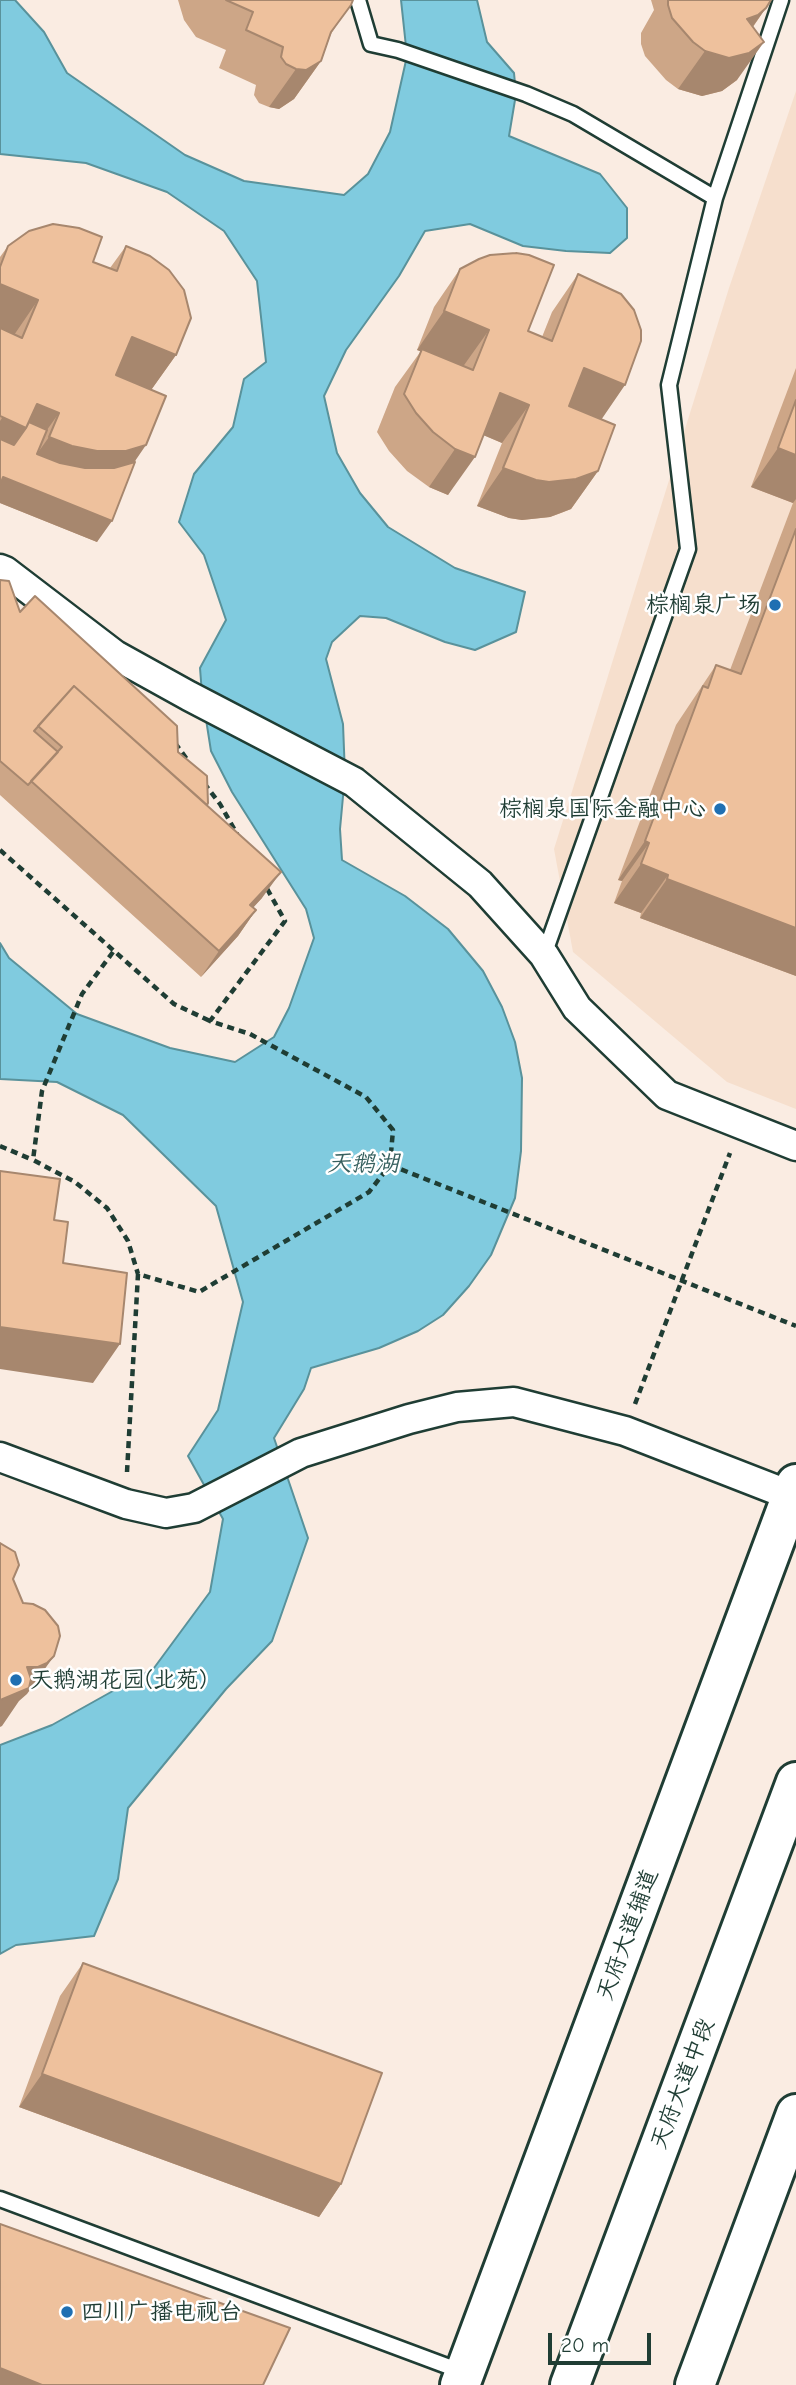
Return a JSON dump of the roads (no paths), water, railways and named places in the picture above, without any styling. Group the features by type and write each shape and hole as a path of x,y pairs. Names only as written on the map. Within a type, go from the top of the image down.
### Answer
{"street":[{"path":"0,569 115,655 354,782 480,884 544,955 577,1008 667,1095 796,1146"},
{"path":"0,1457 125,1504 166,1513 194,1508 301,1453 457,1407 514,1402 625,1431 794,1490"},
{"name":"天府大道辅道","path":"462,2379 794,1490"},
{"name":"天府大道中段","path":"570,2385 796,1782"},
{"path":"695,2385 796,2114"}],"lane":[{"path":"358,0 370,44 398,50 526,94 573,114 715,198"},
{"path":"544,955 688,549 668,385 715,198 781,0"},
{"path":"0,2199 462,2379"}],"water":[{"name":"天鹅湖","path":"0,0 15,0 44,32 67,73 185,155 244,181 344,195 368,174 390,132 407,56 401,0 477,0 487,42 514,73 516,94 509,136 600,174 627,208 627,238 610,253 523,246 470,224 425,231 399,276 346,350 324,396 337,453 360,493 388,527 455,568 525,592 516,632 475,650 445,642 386,618 360,616 332,642 326,659 343,724 345,775 340,829 342,860 405,896 448,929 483,971 502,1007 515,1042 522,1078 521,1151 515,1198 491,1255 469,1286 443,1315 418,1331 379,1348 311,1368 304,1389 274,1438 308,1538 272,1641 226,1689 128,1808 118,1879 94,1936 16,1945 0,1954 0,1745 52,1725 154,1668 210,1592 223,1519 188,1456 218,1410 243,1302 216,1206 123,1115 57,1082 0,1079 0,943 9,958 77,1014 170,1048 235,1062 274,1037 289,1008 314,938 306,909 232,792 211,751 200,668 226,620 204,555 179,522 194,474 233,427 244,379 266,362 257,281 224,231 167,192 86,163 0,154"}],"place":[{"name":"棕榈泉广场","path":"775,605"},
{"name":"棕榈泉国际金融中心","path":"720,809"},
{"name":"天鹅湖花园(北苑)","path":"16,1680"},
{"name":"四川广播电视台","path":"67,2312"}]}
